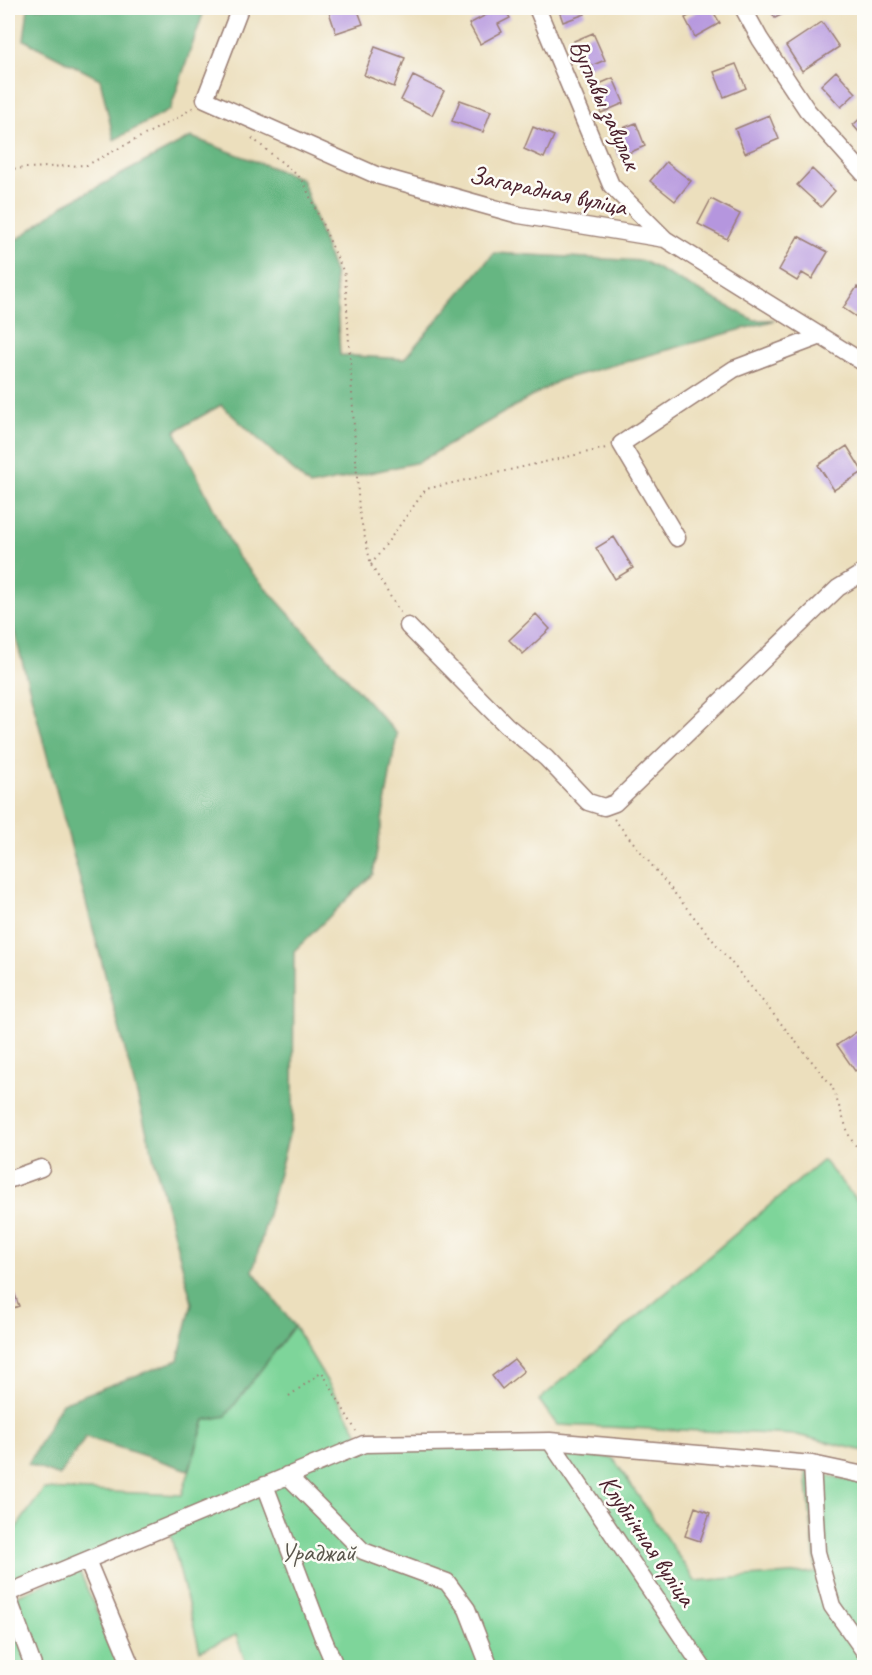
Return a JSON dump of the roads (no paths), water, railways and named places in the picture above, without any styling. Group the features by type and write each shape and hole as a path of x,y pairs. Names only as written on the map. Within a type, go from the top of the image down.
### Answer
{"street":[{"name":"Загарадная вуліца","path":"240,8 206,99 376,175 519,215 664,239 864,363"},
{"name":"Вуглавы завулак","path":"537,8 611,185 664,239"},
{"path":"743,8 760,39 807,110 864,174"},
{"path":"676,538 621,444 734,369 821,336"},
{"path":"408,626 506,725 546,758 588,802 604,807 615,803 838,588 864,572"},
{"path":"8,1180 41,1168"},
{"path":"34,1668 8,1595 364,1444 550,1442 812,1464 864,1475"},
{"name":"Клубнічная вуліца","path":"550,1442 704,1668"},
{"path":"812,1464 817,1552 832,1606 864,1651"},
{"path":"287,1475 363,1551 447,1582 466,1609 490,1668"},
{"path":"265,1485 336,1668"},
{"path":"87,1560 132,1668"}],"park label":[{"name":"Ураджай","path":"318,1552"}]}
